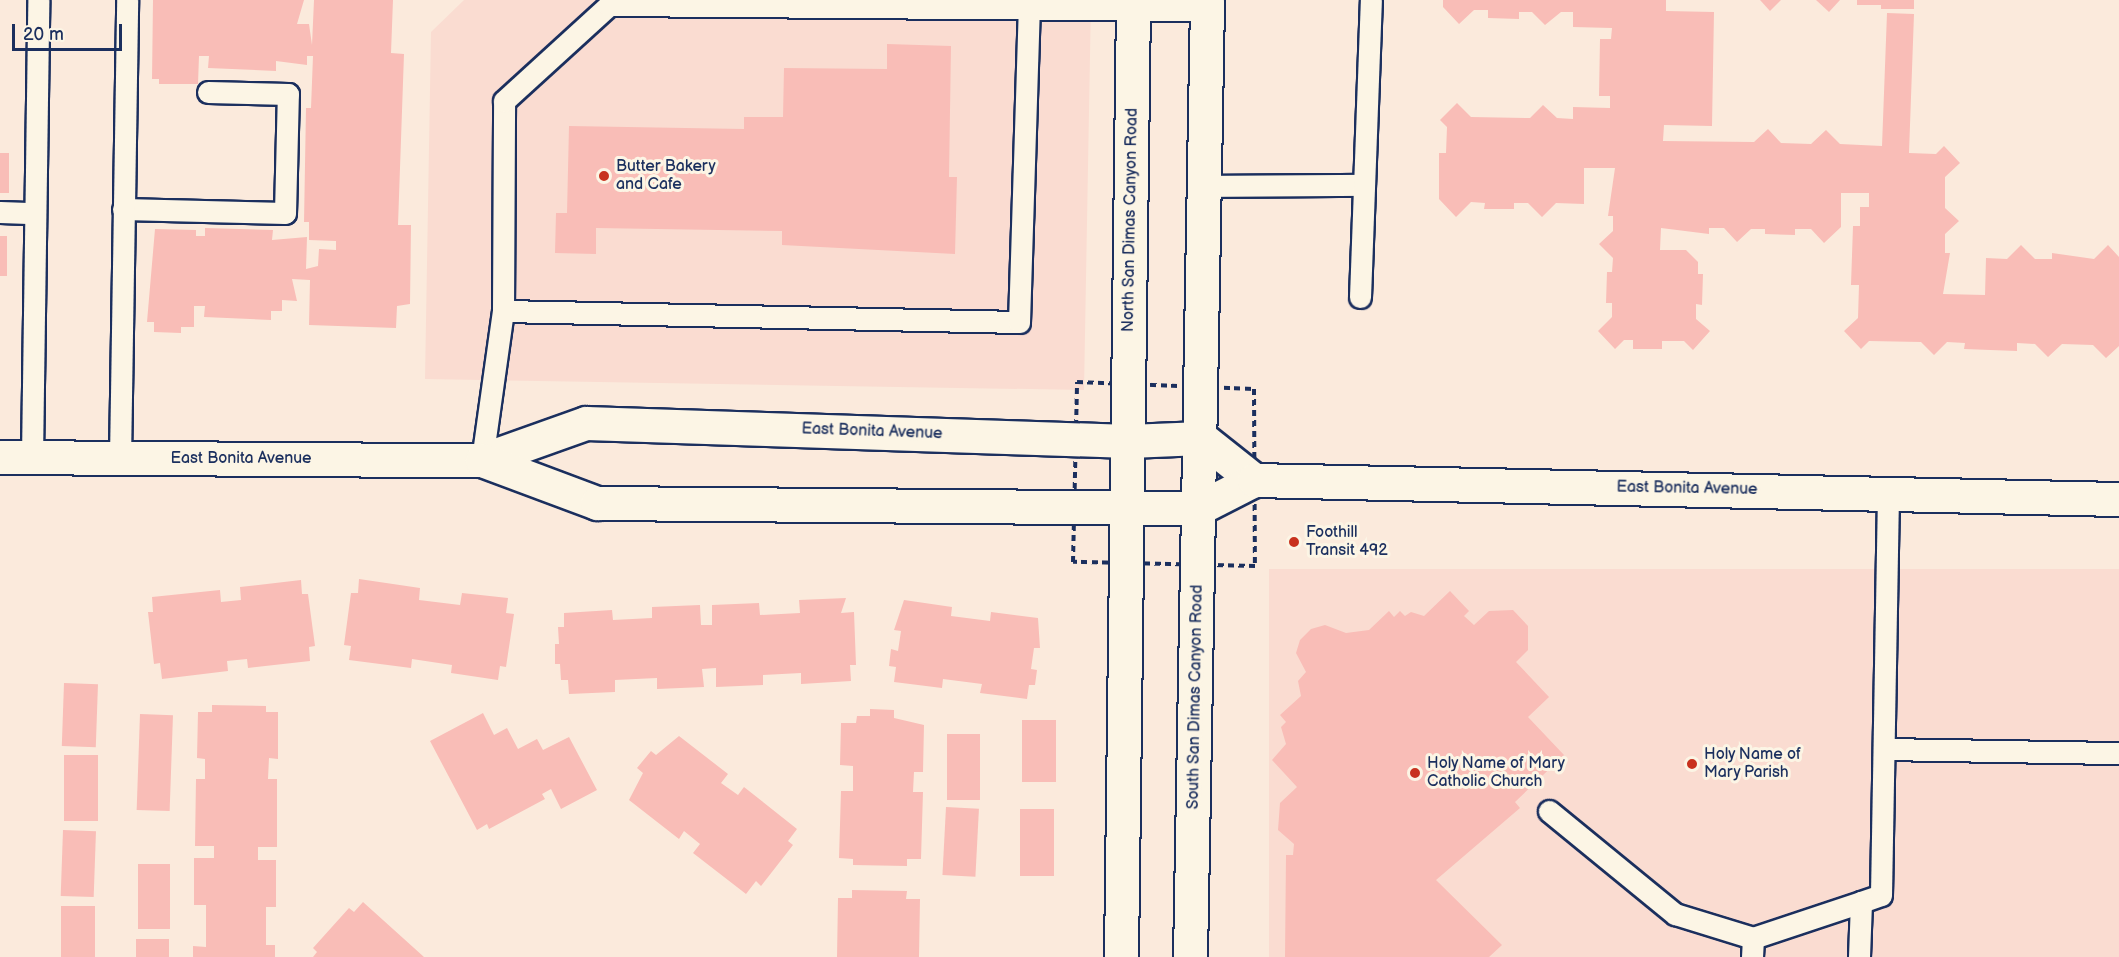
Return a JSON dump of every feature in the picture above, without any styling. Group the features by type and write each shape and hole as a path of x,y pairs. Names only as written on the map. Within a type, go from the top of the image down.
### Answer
{"main road":[{"path":"1207,5 1201,438 1254,480"},
{"name":"North San Dimas Canyon Road","path":"1129,441 1133,6"},
{"name":"East Bonita Avenue","path":"0,457 482,460 586,423 1129,441 1201,438"},
{"name":"South San Dimas Canyon Road","path":"1190,957 1201,438"},
{"path":"1120,957 1129,441"},
{"name":"East Bonita Avenue","path":"482,460 597,503 1199,508 1254,480 2119,499"}],"lane":[{"path":"32,457 38,0"},
{"path":"120,459 127,0"},
{"path":"1360,297 1371,0"},
{"path":"482,460 503,311 504,101 609,6 785,4 1029,12 1133,6 1207,5"},
{"path":"503,311 1019,322 1029,12"},
{"path":"123,209 285,213 288,94 208,92"},
{"path":"1206,186 1364,185"},
{"path":"0,212 35,213"},
{"path":"1549,811 1675,914 1753,947 1861,902 1881,896 1888,494"},
{"path":"1884,749 2119,753"},
{"path":"1859,957 1861,902"}],"shaded area":[{"path":"464,0 1091,0 1084,390 425,379 431,32"},
{"name":"Holy Name of Mary Parish","path":"1269,569 2119,569 2119,957 1269,957"}],"building":[{"path":"153,0 304,0 297,24 309,24 312,45 314,0 393,0 391,53 404,54 398,225 411,225 410,304 397,306 396,328 309,325 310,280 292,279 297,301 282,300 282,311 271,311 271,320 204,317 205,306 194,306 194,327 181,327 181,333 154,332 154,322 147,322 155,229 196,230 196,236 205,236 205,228 273,230 272,240 307,237 306,269 318,266 319,249 336,250 336,241 309,240 309,222 304,222 306,108 311,108 313,56 307,56 307,65 276,61 276,71 208,68 209,56 199,56 198,84 159,84 159,79 152,79"},
{"path":"1443,0 1666,0 1666,11 1714,12 1712,126 1664,125 1663,141 1754,142 1768,129 1781,143 1811,144 1826,130 1840,144 1882,146 1887,13 1914,14 1909,153 1936,154 1944,146 1960,163 1945,177 1945,208 1959,221 1945,234 1945,253 1950,253 1943,294 1985,295 1986,258 2007,259 2021,245 2035,259 2052,259 2052,253 2094,259 2108,245 2119,257 2119,346 2106,358 2093,345 2062,344 2048,357 2035,344 2017,343 2017,351 1964,349 1965,343 1947,342 1934,355 1921,342 1869,341 1861,349 1844,331 1858,318 1859,285 1851,285 1853,226 1860,226 1860,207 1869,207 1869,193 1841,193 1841,227 1824,243 1811,229 1795,229 1795,235 1765,234 1765,229 1751,229 1737,242 1724,228 1709,228 1709,234 1661,228 1660,250 1686,250 1698,262 1698,274 1703,274 1702,305 1696,304 1696,319 1710,331 1693,350 1684,341 1662,341 1662,349 1633,349 1633,340 1624,340 1615,349 1598,331 1612,317 1612,303 1606,303 1607,272 1612,272 1613,258 1599,244 1613,231 1613,216 1608,216 1615,168 1584,168 1584,204 1556,203 1542,217 1528,203 1514,203 1514,209 1484,209 1485,203 1471,202 1456,217 1439,199 1439,153 1446,153 1447,127 1440,120 1457,103 1471,117 1530,118 1543,105 1557,118 1573,119 1573,107 1610,108 1610,96 1599,96 1600,39 1611,39 1612,28 1573,27 1573,12 1561,12 1545,25 1532,12 1519,12 1519,19 1488,18 1488,10 1474,10 1459,24 1443,7"},
{"path":"1760,0 1781,0 1770,11"},
{"path":"1816,0 1840,0 1829,12"},
{"path":"1857,0 1914,0 1914,9 1881,9 1881,5 1857,5"},
{"path":"887,44 951,46 949,177 957,177 955,254 782,245 782,231 596,228 596,254 555,253 556,213 567,213 569,126 744,129 744,117 783,117 784,68 887,69"},
{"path":"0,153 9,153 9,193 0,193"},
{"path":"0,236 7,236 7,276 0,276"},
{"path":"359,579 420,588 419,600 460,605 462,593 508,598 506,613 514,614 506,667 500,666 498,680 451,673 452,665 412,659 411,668 349,660 351,646 344,645 351,593 358,593"},
{"path":"301,580 302,594 308,594 315,646 309,647 310,661 248,668 247,659 227,661 228,671 162,679 160,663 154,664 148,612 153,612 152,597 220,590 221,602 241,600 240,587"},
{"name":"Holy Name of Mary Catholic Church","path":"1450,591 1469,611 1464,616 1474,625 1489,611 1513,610 1528,626 1528,650 1516,662 1549,697 1528,717 1564,755 1515,802 1520,808 1436,880 1502,945 1489,957 1285,957 1286,855 1293,855 1294,844 1278,830 1280,803 1297,787 1272,760 1286,744 1281,727 1286,722 1280,715 1301,696 1298,681 1306,672 1296,653 1300,640 1311,629 1325,625 1346,633 1369,630 1389,611 1394,617 1400,611 1405,616 1411,612 1424,616"},
{"path":"846,598 841,613 854,612 856,665 850,665 851,681 801,684 801,673 763,675 763,685 716,687 716,668 702,669 704,687 657,689 657,678 615,680 615,692 569,694 568,680 561,680 560,664 555,664 555,644 559,644 558,627 564,627 564,613 612,610 613,620 652,618 652,607 700,605 701,625 712,625 712,605 759,603 760,615 800,613 799,600"},
{"path":"904,600 952,607 951,616 990,621 991,612 1038,618 1040,648 1034,648 1031,669 1037,670 1035,685 1029,685 1027,699 980,693 982,684 943,679 942,688 894,682 896,667 889,666 891,649 898,651 901,631 894,630"},
{"path":"64,683 98,684 96,747 62,746"},
{"path":"212,705 266,706 266,712 278,712 278,759 269,758 268,779 277,779 277,847 258,847 258,860 276,860 276,907 266,907 266,945 275,945 275,957 193,957 193,946 206,947 206,905 194,905 194,858 214,858 214,846 195,846 196,779 205,779 205,759 197,758 198,712 212,712"},
{"path":"870,709 894,710 894,718 924,725 923,772 914,772 913,792 923,792 921,859 907,859 907,866 853,865 853,859 839,858 841,791 853,791 853,766 840,765 841,723 856,723 857,716 870,716"},
{"path":"483,713 494,735 507,728 518,749 537,739 543,750 569,737 597,790 561,809 551,789 542,794 545,799 489,829 487,824 477,830 430,741"},
{"path":"140,714 173,715 170,811 137,810"},
{"path":"1022,720 1056,720 1056,782 1022,782"},
{"path":"947,734 980,734 980,800 947,800"},
{"path":"679,736 728,774 721,783 738,795 744,787 797,829 788,841 793,845 761,886 756,881 746,894 693,853 700,844 684,831 679,839 629,800 643,773 637,768 651,751 656,755"},
{"path":"64,755 98,755 98,821 64,821"},
{"path":"946,807 979,809 975,877 942,875"},
{"path":"1020,809 1054,809 1054,876 1020,876"},
{"path":"63,830 96,831 94,897 61,896"},
{"path":"138,864 170,864 170,929 138,929"},
{"path":"852,890 907,891 906,899 920,899 919,957 837,957 838,898 852,898"},
{"path":"363,902 424,957 313,957 317,952 313,948 349,908 354,912"},
{"path":"61,906 95,906 95,957 61,957"},
{"path":"136,939 169,939 169,957 136,957"}],"place":[{"name":"Butter Bakery and Cafe","path":"604,176"},
{"name":"Foothill Transit 492","path":"1294,542"},
{"name":"Holy Name of Mary Parish","path":"1692,764"},
{"name":"Holy Name of Mary Catholic Church","path":"1415,773"}]}
